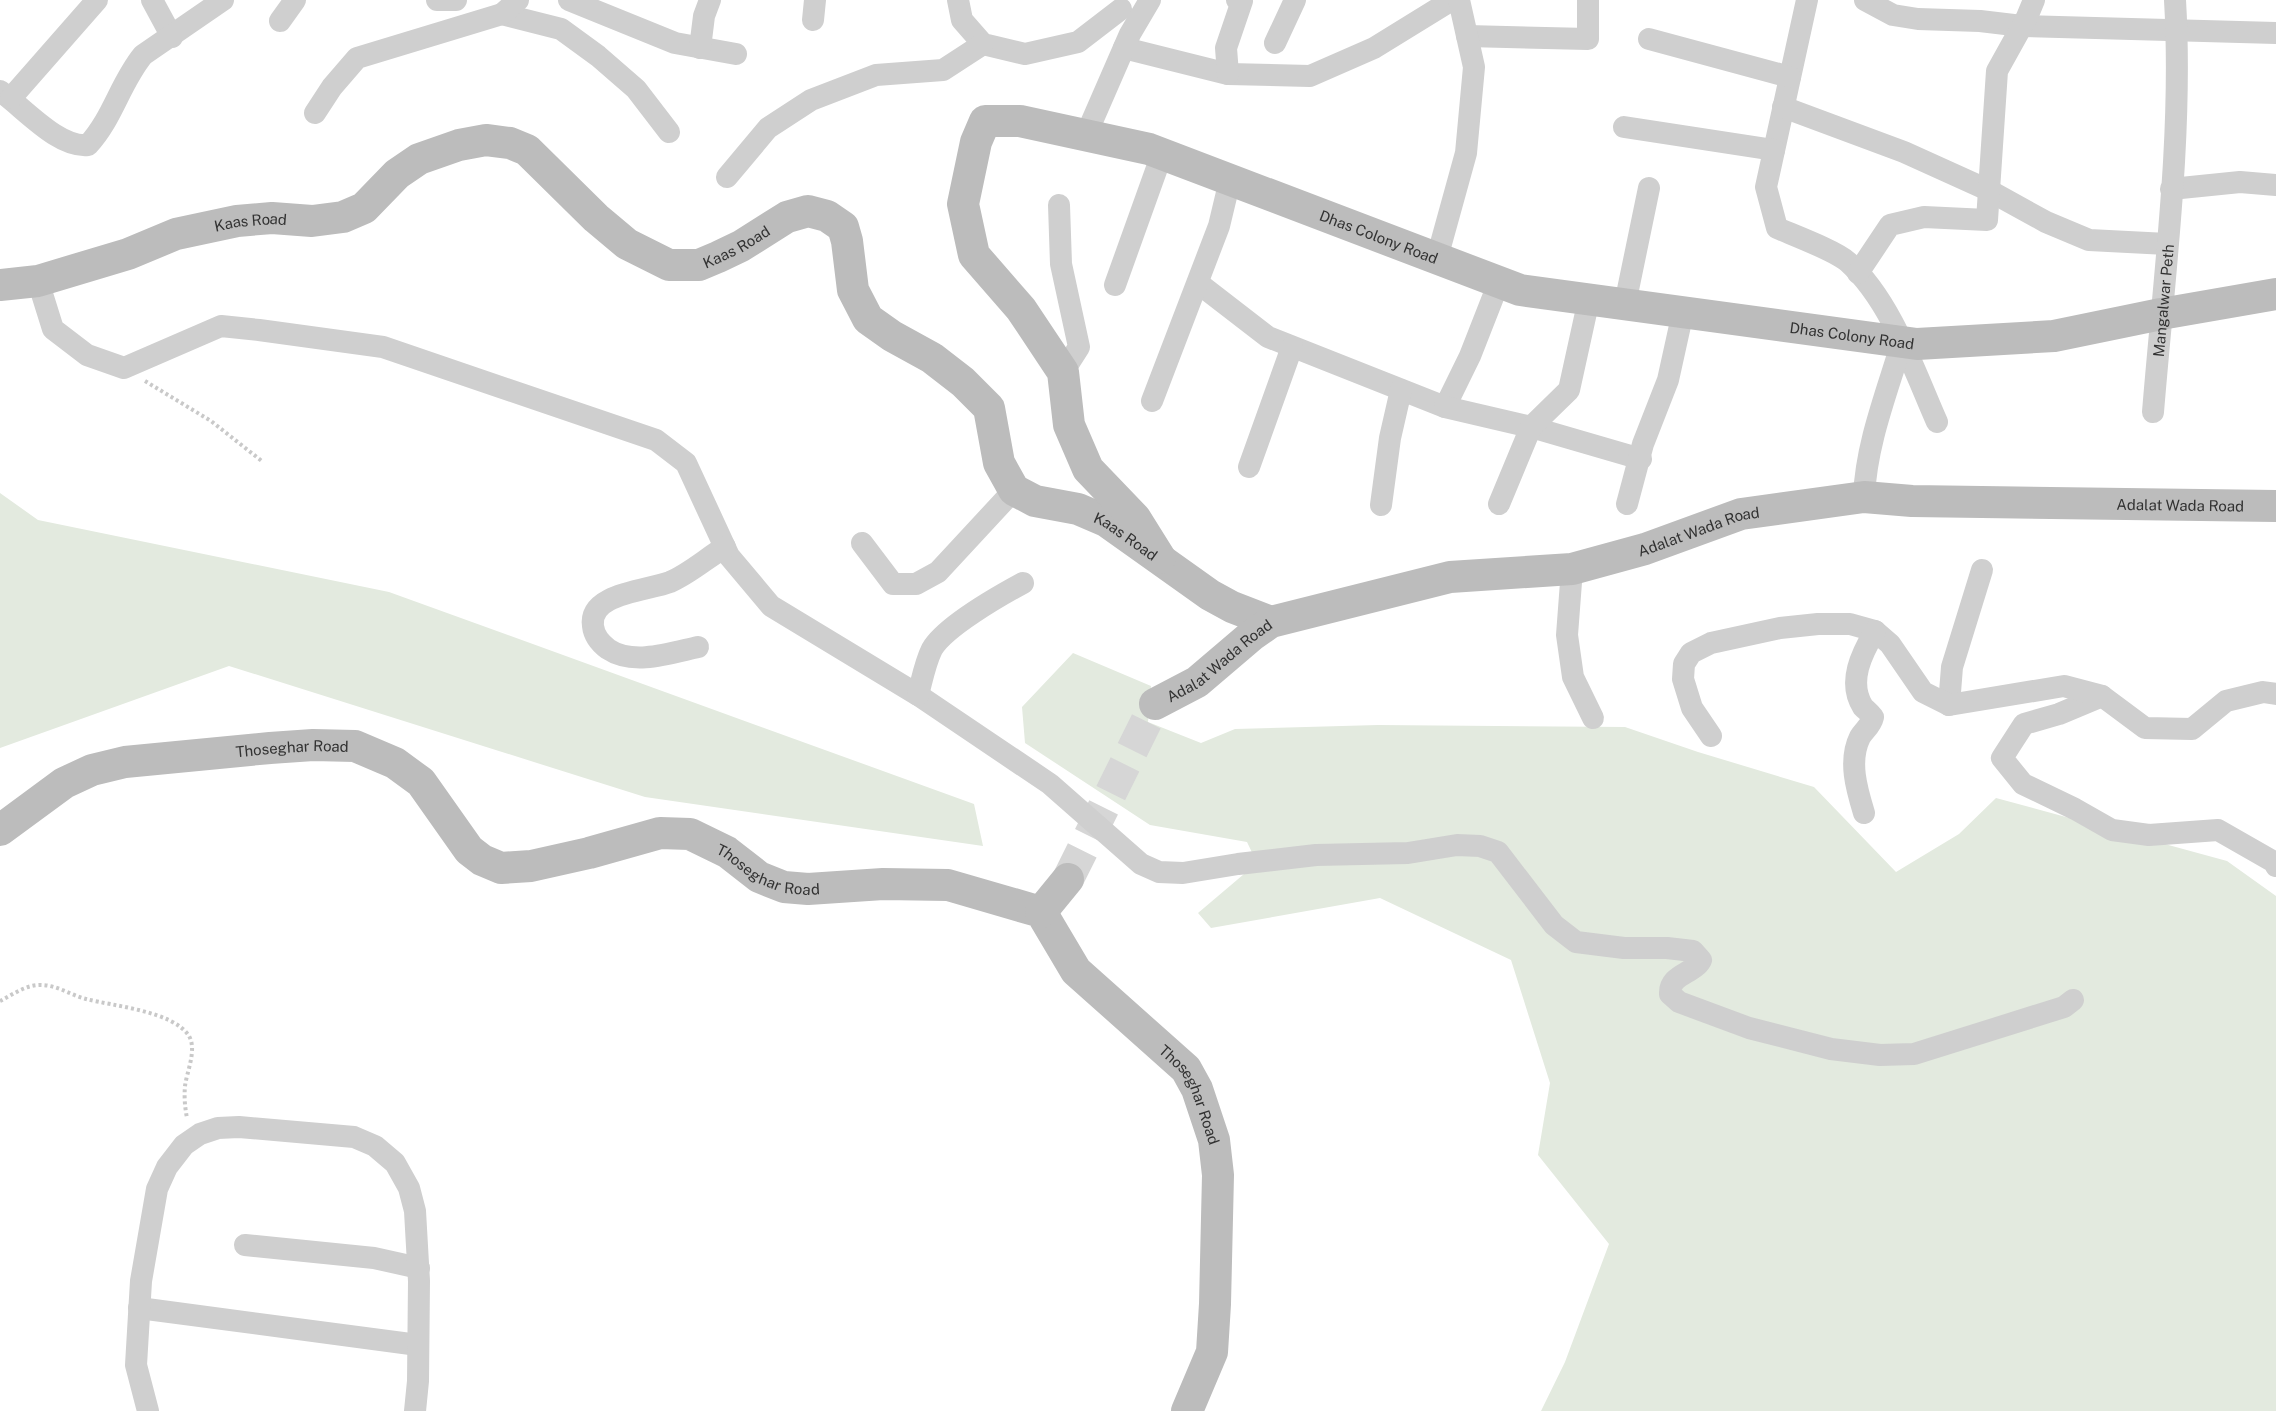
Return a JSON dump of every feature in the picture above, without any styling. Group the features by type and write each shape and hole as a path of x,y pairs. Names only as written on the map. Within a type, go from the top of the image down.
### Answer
{"main road":[{"name":"Dhas Colony Road","path":"1160,558 1136,518 1088,469 1069,425 1063,372 1021,309 974,255 963,204 976,142 986,121 1020,121 1149,148 1520,290 1902,342 1917,344 2054,336 2276,294"},
{"name":"Kaas Road","path":"0,285 38,281 128,254 176,234 237,221 272,218 312,220 343,217 364,208 397,174 419,159 459,145 486,140 510,143 527,150 596,218 627,244 669,266 699,265 741,246 787,217 808,211 827,216 843,226 853,290 868,319 892,336 932,358 963,382 989,408 999,463 1014,490 1035,501 1078,509 1106,521 1210,594 1232,607 1271,622"},
{"name":"Adalat Wada Road","path":"1155,704 1197,682 1271,622 1450,577 1572,569 1645,549 1741,514 1864,497 1912,501 2276,506"},
{"name":"Thoseghar Road","path":"0,830 64,783 92,770 125,762 302,746 355,746 395,763 421,782 469,850 482,860 501,868 550,862 660,832 690,834 727,852 759,877 784,887 808,889 883,884 948,885 1041,912 1076,971 1186,1069 1197,1089 1214,1140 1218,1175 1212,1352 1187,1411"},
{"path":"1041,912 1068,879"}],"street":[{"path":"97,0 5,95 63,140 77,146 88,145 102,130 134,66 143,56 223,0"},
{"path":"152,0 172,37"},
{"path":"280,21 295,0"},
{"path":"437,0 456,0"},
{"path":"569,0 648,34 675,43 736,54"},
{"path":"700,48 704,16 710,0"},
{"path":"958,0 962,20 983,44 1025,54 1078,42 1123,10 1150,0"},
{"path":"1228,74 1226,48 1242,1 1238,0"},
{"path":"1275,43 1295,0"},
{"path":"1124,48 1228,74 1310,76 1374,48 1452,0"},
{"path":"1437,258 1466,153 1474,67 1460,0"},
{"path":"1467,36 1588,39 1588,0"},
{"path":"1807,0 1766,187 1777,228 1846,260 1874,291 1902,342 1937,422"},
{"path":"1865,0 1893,15 1910,18 1980,21 2022,26 2276,33"},
{"path":"1858,273 1890,225 1924,217 1987,220 1997,71 2034,0"},
{"name":"Mangalwar Peth","path":"2153,412 2176,137 2175,0"},
{"path":"315,113 332,87 357,58 510,7 561,30 597,56 636,90 669,132"},
{"path":"1086,135 1124,48 1123,10"},
{"path":"1649,39 1790,77"},
{"path":"727,177 768,128 811,100 876,75 943,70 983,44"},
{"path":"1783,107 1904,152 1988,190 2046,222 2089,240 2167,244"},
{"path":"1624,127 1774,150"},
{"path":"1115,285 1162,154"},
{"path":"1152,401 1219,226 1230,180"},
{"path":"2171,189 2240,182 2276,185"},
{"path":"1625,304 1649,189"},
{"path":"1059,205 1061,264 1079,347 1063,372"},
{"path":"38,281 52,329 87,355 124,368 221,326 383,347 656,440 686,463 729,556 771,606 918,694 1050,784 1141,864 1159,872 1183,873 1316,855 1408,853 1457,845 1480,846 1498,852 1554,925 1576,942 1624,948 1667,948 1694,951 1701,960 1697,967 1675,980 1670,989 1670,994 1679,1002 1749,1028 1841,1050 1880,1055 1914,1054 2064,1007 2073,1000"},
{"path":"1198,282 1268,337 1292,347 1445,407 1531,427 1641,459"},
{"path":"1445,407 1470,356 1499,282"},
{"path":"1499,504 1531,427 1569,390 1589,299"},
{"path":"1627,504 1641,459 1643,444 1668,381 1683,312"},
{"path":"1864,497 1865,480 1877,424 1902,342"},
{"path":"1249,467 1292,347"},
{"path":"1381,506 1390,438 1401,390"},
{"path":"862,543 892,584 916,584 938,572 1014,490"},
{"path":"698,647 657,656 628,656 608,649 596,638 592,616 597,607 612,598 671,581 725,547"},
{"path":"1572,569 1567,635 1573,677 1593,718"},
{"path":"1949,705 1952,667 1982,570"},
{"path":"918,694 928,659 938,641 975,611 1023,583"},
{"path":"1711,736 1692,708 1683,679 1684,664 1690,653 1711,644 1780,627 1818,624 1850,624 1875,631 1890,644 1923,692 1949,705 2064,686 2102,696 2145,728 2192,729 2226,701 2263,692 2276,694"},
{"path":"1864,813 1854,781 1854,767 1858,743 1873,717 1864,709 1858,695 1857,672 1862,655 1875,631"},
{"path":"2102,696 2059,714 2024,724 2002,758 2023,784 2112,830 2149,835 2218,830 2274,862 2276,866"},
{"path":"148,1411 136,1365 141,1281 157,1189 167,1167 184,1145 197,1136 218,1128 239,1127 354,1137 375,1146 395,1163 409,1188 416,1211 418,1345 415,1411"},
{"path":"244,1245 374,1258 418,1268"},
{"path":"139,1308 418,1345"}],"path":[{"path":"124,368 211,420 263,462"},
{"path":"0,1001 23,988 36,985 52,986 85,999 139,1010 180,1028 189,1037 193,1047 185,1087 185,1110 188,1121 197,1136"}],"shaded area":[{"path":"0,493 38,520 389,592 974,804 983,846 645,797 229,666 0,748"},
{"path":"1073,653 1151,686 1148,722 1201,743 1235,729 1378,725 1625,727 1814,787 1896,872 1959,834 1996,798 2227,861 2276,896 2276,1411 1541,1411 1565,1362 1609,1244 1538,1155 1550,1083 1511,960 1380,898 1211,928 1198,913 1257,863 1247,842 1150,825 1025,743 1022,707"}],"tunnel":[{"path":"1068,879 1155,704"}]}
